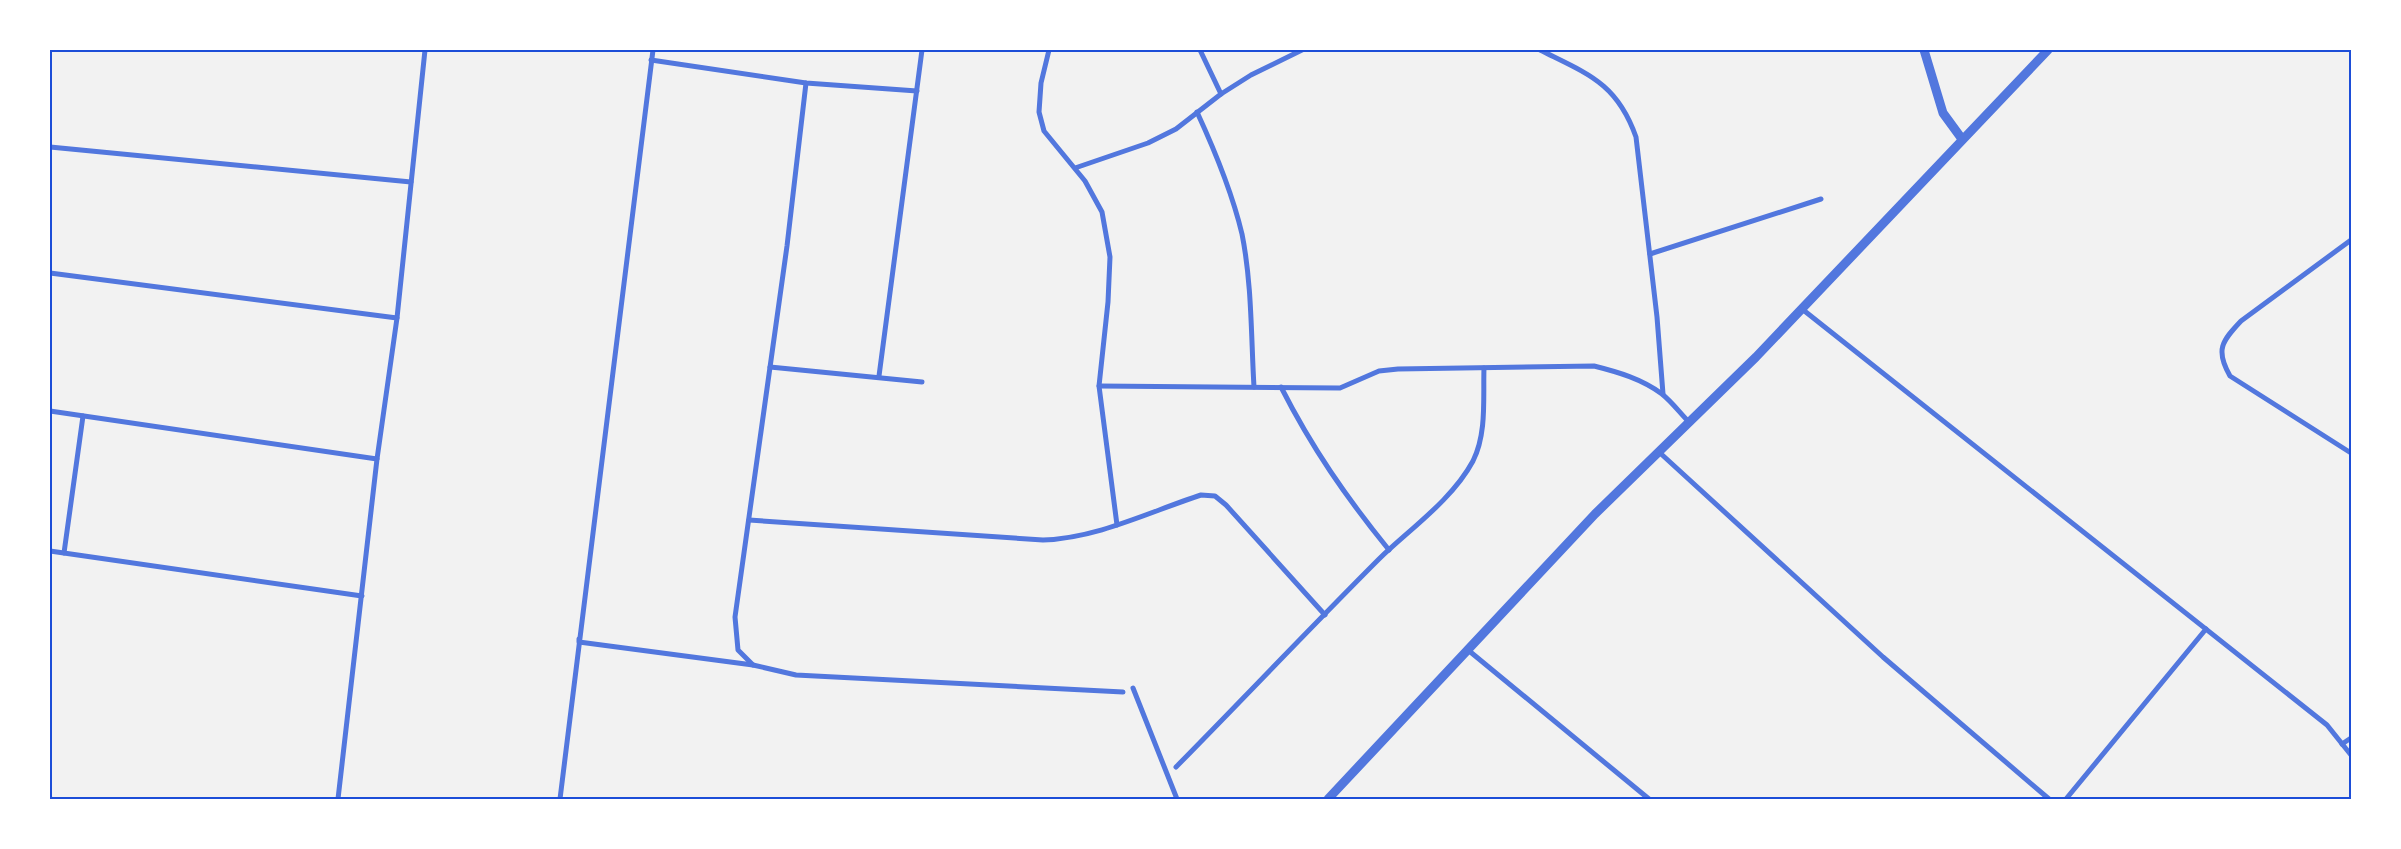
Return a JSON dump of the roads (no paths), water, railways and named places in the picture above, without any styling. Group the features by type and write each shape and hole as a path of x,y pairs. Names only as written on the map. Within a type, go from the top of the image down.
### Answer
{"street":[{"path":"338,799 378,459 397,318 425,50"},
{"path":"560,799 653,50"},
{"path":"879,376 922,50"},
{"path":"1049,50 1041,83 1039,112 1044,130 1085,181 1102,212 1110,257 1108,302 1099,386 1116,525"},
{"path":"1200,50 1221,94"},
{"path":"1074,168 1148,143 1176,130 1221,94 1251,75 1302,50"},
{"path":"1540,50 1587,73 1602,83 1618,100 1628,117 1636,137 1657,317 1663,394"},
{"path":"1924,50 1944,114 1962,139"},
{"path":"1328,799 1595,514 1756,357 2048,50"},
{"path":"651,60 806,83 916,91"},
{"path":"753,664 738,650 735,617 787,246 806,83"},
{"path":"1197,112 1234,204 1242,235 1247,272 1254,387"},
{"path":"50,147 411,182"},
{"path":"1650,254 1821,199"},
{"path":"2351,240 2241,321 2227,336 2222,346 2222,362 2230,376 2351,453"},
{"path":"50,274 397,318"},
{"path":"1802,309 2327,725 2351,754"},
{"path":"1099,386 1340,388 1379,371 1398,369 1594,366 1620,372 1663,394 1689,422"},
{"path":"770,367 879,376 922,382"},
{"path":"1176,767 1389,550 1443,498 1472,463 1482,433 1484,368"},
{"path":"1281,388 1316,452 1358,512 1389,550"},
{"path":"50,411 378,459"},
{"path":"64,553 83,416"},
{"path":"1659,452 1883,657 2050,799"},
{"path":"749,520 1043,540 1068,539 1116,525 1201,495 1215,496 1226,505 1325,615"},
{"path":"50,551 362,596"},
{"path":"2066,799 2206,630"},
{"path":"579,641 753,664 796,675 1123,692"},
{"path":"1468,650 1649,799"},
{"path":"1133,688 1177,799"},
{"path":"2342,744 2351,738"}]}
